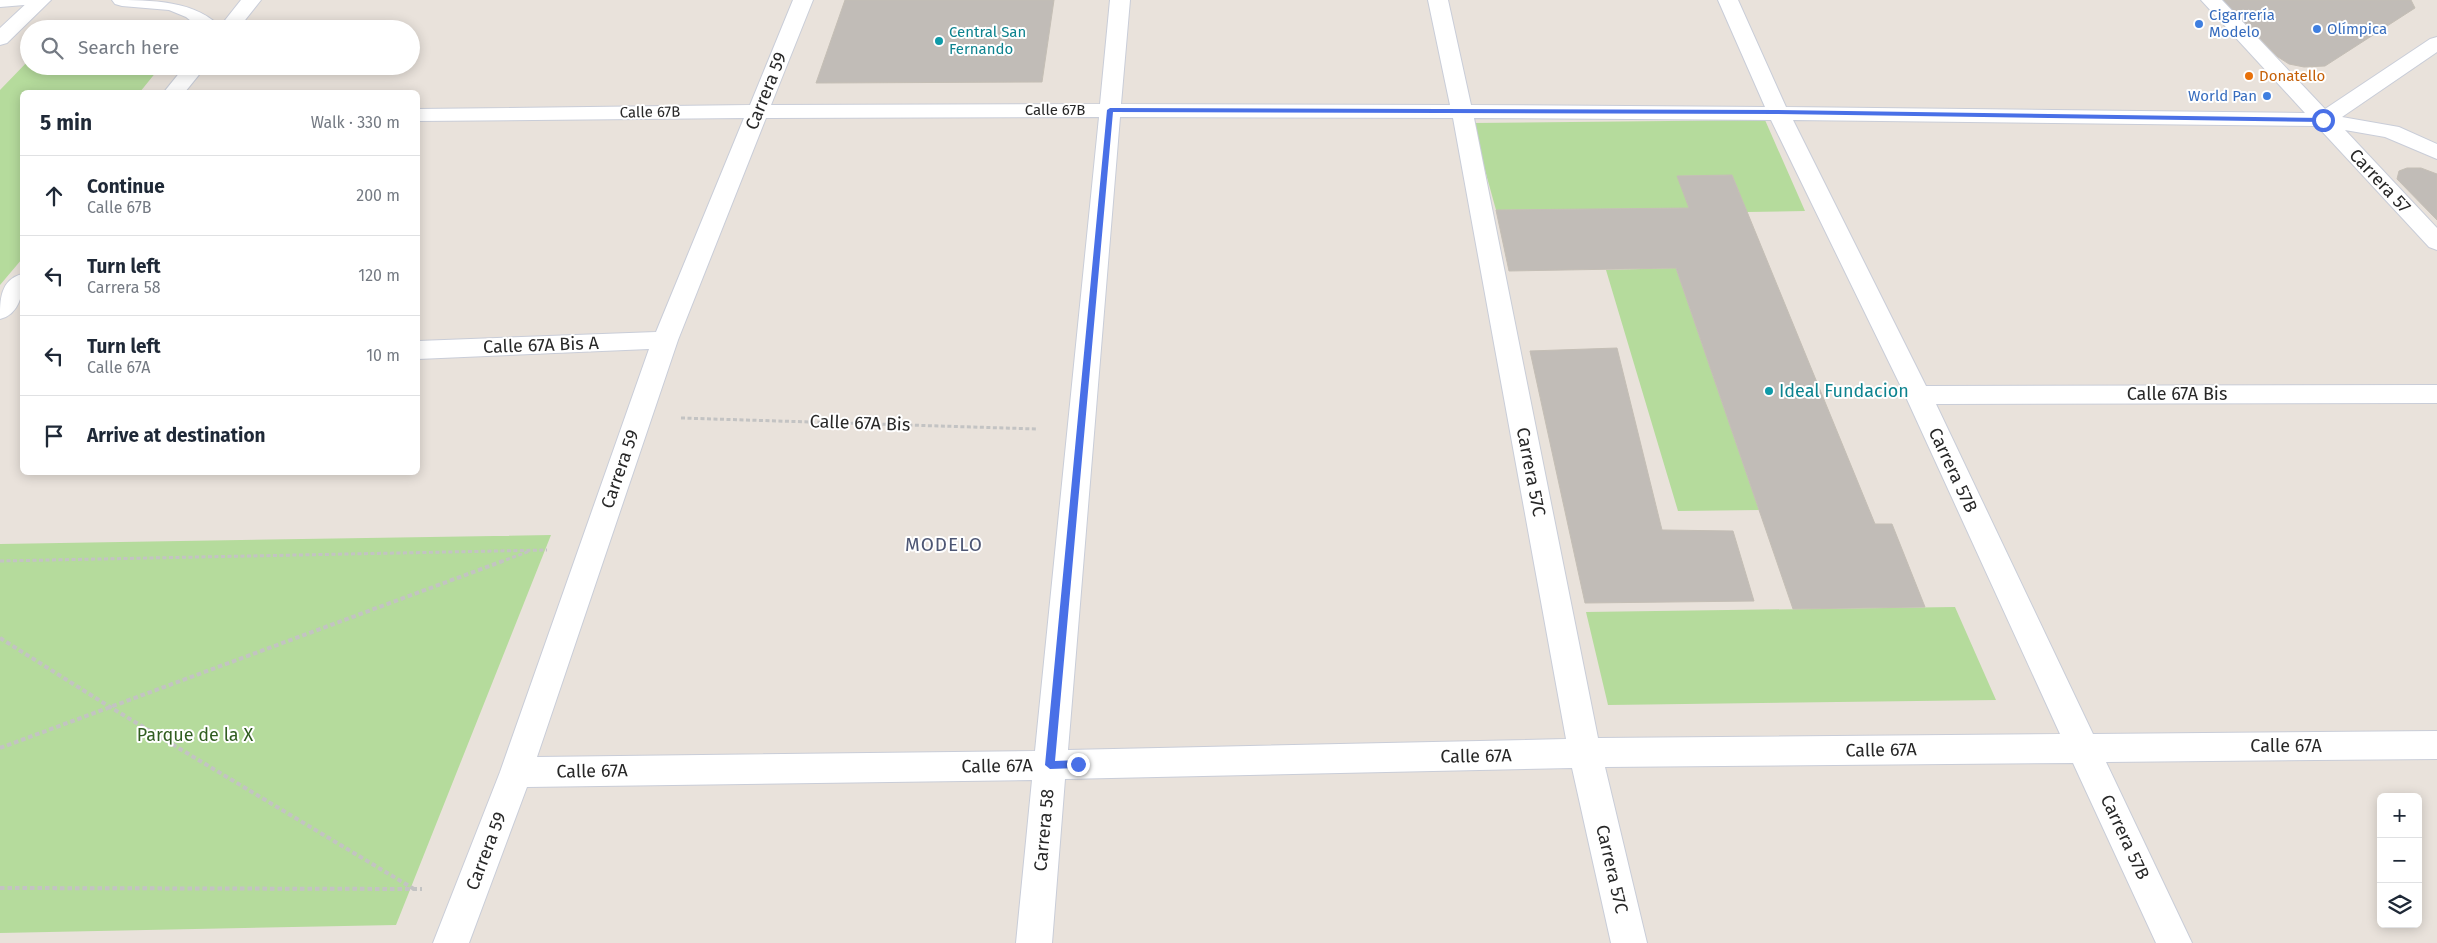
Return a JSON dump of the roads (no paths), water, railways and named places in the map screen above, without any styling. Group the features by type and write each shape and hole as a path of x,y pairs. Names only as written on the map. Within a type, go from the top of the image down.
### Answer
{"street":[{"path":"0,1 29,0"},
{"path":"0,39 41,0"},
{"path":"122,0 177,4 200,15 204,20"},
{"path":"235,20 251,0"},
{"name":"Carrera 59","path":"451,943 516,772 665,340 803,0"},
{"name":"Carrera 58","path":"1034,943 1120,0"},
{"name":"Carrera 57C","path":"1438,0 1462,110 1585,753 1629,943"},
{"name":"Carrera 57B","path":"1728,0 1778,112 1918,395 2174,943"},
{"name":"Carrera 57","path":"2211,0 2437,242"},
{"path":"2323,120 2437,43"},
{"path":"176,90 188,75"},
{"name":"Calle 67B","path":"420,115 759,110 1462,110 1778,112 2323,120"},
{"name":"Carrera 57","path":"2323,120 2391,132 2437,152"},
{"path":"0,311 20,285"},
{"name":"Calle 67A Bis A","path":"420,350 665,340"},
{"name":"Calle 67A Bis","path":"1918,395 2437,394"},
{"name":"Calle 67A","path":"516,772 1050,765 1585,753 2437,745"}],"place":[{"name":"Cigarrería Modelo","path":"2199,24"},
{"name":"Olímpica","path":"2317,29"},
{"name":"Central San Fernando","path":"939,41"},
{"name":"Donatello","path":"2249,76"},
{"name":"World Pan","path":"2267,96"},
{"name":"Ideal Fundacion","path":"1769,391"}],"district":[{"name":"MODELO","path":"944,544"}],"park label":[{"name":"Parque de la X","path":"195,735"}]}
